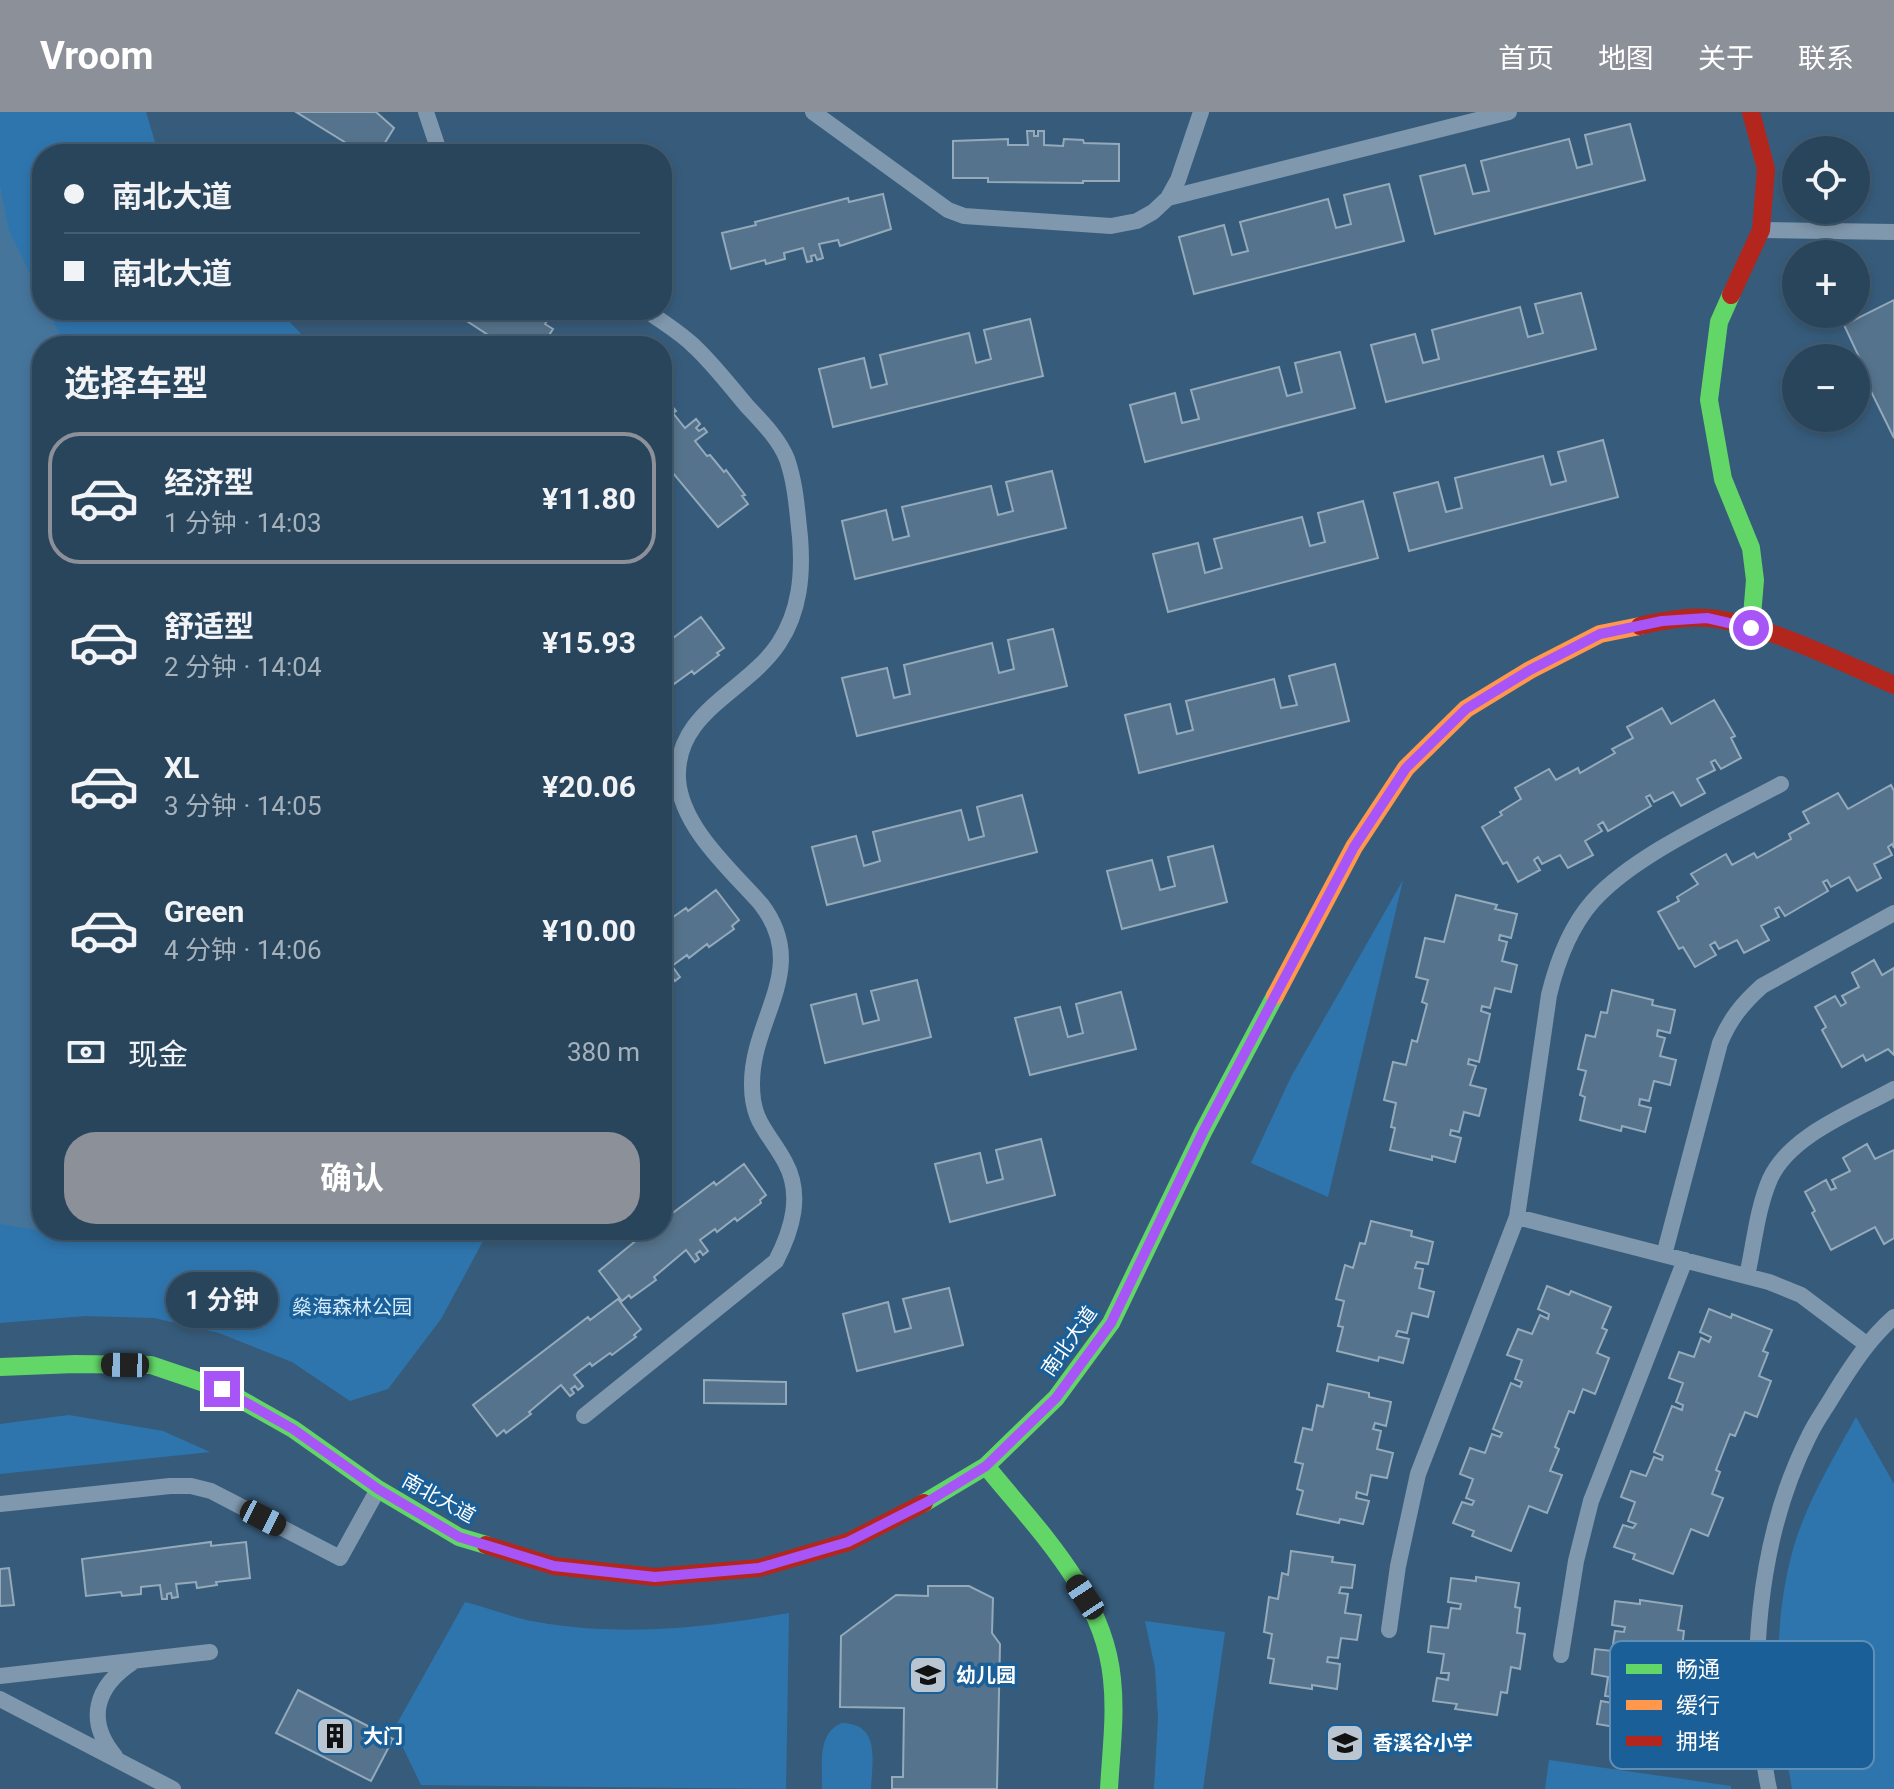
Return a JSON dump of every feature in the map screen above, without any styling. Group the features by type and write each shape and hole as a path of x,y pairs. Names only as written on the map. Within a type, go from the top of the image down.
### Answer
{"street":[{"path":"1751,112 1766,169 1761,230 1719,322 1709,400 1723,479 1751,548 1755,580 1751,628"},
{"name":"南北大道","path":"0,1367 151,1365 222,1389 293,1429 378,1489 459,1537 554,1566 655,1577 759,1568 848,1542 929,1501 986,1466 1056,1398 1111,1323 1224,1091 1354,847 1406,768 1466,709 1530,670 1600,634 1662,621 1707,618 1751,628 1821,653 1894,685"},
{"path":"986,1466 1061,1560 1102,1631 1110,1662 1113,1697 1109,1789"}],"lane":[{"path":"426,112 437,144"},
{"path":"813,112 940,205 964,216 1111,226 1137,221 1168,198 1178,180 1201,112"},
{"path":"1168,198 1509,112"},
{"path":"1761,230 1894,232"},
{"path":"584,1416 776,1261 793,1219 794,1199 786,1163 759,1123 752,1089 754,1057 782,963 778,933 761,904 690,820 678,781 679,762 692,726 752,674 778,645 788,628 802,572 795,488 786,457 768,429 695,347 659,320"},
{"path":"1389,1630 1398,1566 1418,1474 1517,1217 1549,995 1556,966 1592,902 1620,875 1781,784"},
{"path":"1664,1255 1720,1043 1730,1019 1762,986 1894,913"},
{"path":"1747,1276 1765,1193 1781,1162 1794,1147 1810,1136 1894,1089"},
{"path":"1517,1217 1747,1276 1801,1295 1866,1344"},
{"path":"1561,1655 1576,1561 1591,1501 1685,1260"},
{"path":"1759,1641 1770,1553 1783,1502 1809,1436 1866,1344 1894,1317"},
{"path":"0,1504 191,1486 211,1491 340,1558 378,1489"},
{"path":"0,1676 210,1652"},
{"path":"118,1761 100,1732 98,1713 109,1680 134,1661"},
{"path":"0,1699 173,1789"},
{"path":"1766,1769 1769,1789"}],"green space":[{"name":"燊海森林公园","path":"0,112 146,112 156,144 32,144 32,320 288,320 303,336 32,336 32,1240 484,1240 441,1319 388,1389 350,1401 292,1362 219,1333 154,1318 85,1316 0,1323"},
{"path":"1403,880 1328,1197 1251,1163 1291,1077"},
{"path":"69,1415 163,1431 210,1452 0,1474 0,1424"},
{"path":"1856,1417 1894,1484 1894,1789 1792,1789 1789,1769 1874,1769 1874,1641 1779,1641 1791,1557 1819,1485"},
{"path":"465,1602 528,1620 601,1629 663,1629 789,1613 786,1789 421,1785 394,1729"},
{"path":"1145,1621 1225,1632 1203,1789 1154,1789 1158,1718 1155,1668"},
{"path":"842,1723 854,1725 869,1737 873,1756 871,1789 822,1789 825,1742 834,1728"},
{"path":"1549,1760 1731,1786 1731,1789 1545,1789"}],"shaded area":[{"path":"0,185 9,231 32,278 32,320 53,320 61,336 32,336 32,1229 0,1224"}],"building":[{"path":"296,112 376,112 394,128 384,144 348,144"},
{"path":"1630,124 1645,180 1435,234 1420,176 1465,165 1473,194 1489,191 1481,161 1569,139 1577,168 1592,164 1585,135"},
{"path":"1027,131 1034,131 1034,136 1038,136 1038,131 1044,131 1044,145 1063,146 1064,139 1119,144 1119,181 988,182 988,178 953,178 953,141 1008,139 1008,145 1028,145"},
{"path":"1389,184 1404,241 1194,294 1179,237 1224,225 1232,255 1248,251 1240,222 1328,199 1336,228 1351,224 1344,195"},
{"path":"883,194 891,229 840,246 838,240 819,244 823,258 817,260 815,255 811,256 812,261 807,262 803,248 784,253 785,259 766,264 765,260 731,269 722,233 848,198 849,202"},
{"path":"1581,293 1596,349 1386,402 1371,345 1415,334 1423,363 1439,359 1432,330 1520,307 1528,337 1543,333 1535,304"},
{"path":"1894,300 1894,438 1870,389 1870,344 1853,344 1845,328 1870,328 1870,312"},
{"path":"1030,319 1043,376 833,427 819,369 864,358 871,388 887,384 880,355 969,333 976,363 991,359 984,330"},
{"path":"465,320 545,320 545,324 553,329 548,336 490,336"},
{"path":"1340,352 1355,408 1145,462 1130,405 1175,393 1182,423 1199,419 1191,390 1279,367 1287,396 1302,392 1295,363"},
{"path":"672,406 676,411 673,413 685,428 696,419 700,424 696,428 699,431 704,428 707,432 695,441 724,472 726,470 745,495 742,496 748,504 718,527 672,472"},
{"path":"1603,440 1618,497 1409,551 1394,493 1438,482 1446,512 1462,508 1455,478 1543,456 1551,485 1566,481 1558,452"},
{"path":"1052,471 1066,528 855,579 842,521 886,510 893,540 909,536 902,507 991,486 998,515 1013,511 1006,482"},
{"path":"1363,501 1378,558 1168,612 1153,554 1198,543 1205,573 1222,568 1214,539 1302,517 1310,546 1325,542 1318,513"},
{"path":"701,617 724,648 694,674 692,671 674,684 673,638"},
{"path":"1053,629 1067,686 857,736 842,678 887,668 894,698 910,694 904,665 992,643 999,673 1014,669 1008,640"},
{"path":"1335,664 1349,721 1139,773 1125,715 1170,704 1177,734 1193,730 1186,701 1274,679 1281,708 1297,705 1289,676"},
{"path":"1714,700 1735,736 1731,738 1741,758 1721,769 1715,760 1711,762 1715,770 1697,779 1705,793 1681,806 1673,792 1654,802 1650,795 1646,797 1651,806 1608,831 1603,822 1598,825 1602,831 1585,841 1593,855 1568,868 1560,855 1542,864 1538,857 1534,860 1540,870 1518,882 1507,862 1503,864 1482,827 1521,799 1515,788 1549,769 1556,780 1578,768 1580,773 1615,753 1612,749 1633,738 1627,727 1662,708 1671,724"},
{"path":"1891,785 1894,791 1894,848 1892,844 1888,847 1892,855 1874,864 1881,878 1857,891 1849,877 1831,887 1827,880 1823,882 1828,891 1785,916 1779,907 1775,909 1779,917 1761,926 1769,940 1744,953 1737,940 1719,949 1715,942 1710,945 1716,955 1695,967 1683,947 1679,949 1658,912 1679,901 1677,897 1698,884 1691,874 1726,854 1732,865 1754,853 1757,858 1791,839 1789,834 1809,823 1803,812 1838,793 1848,809"},
{"path":"1022,795 1037,852 827,905 812,847 856,836 864,866 880,861 873,832 961,810 969,840 984,836 977,807"},
{"path":"1213,846 1227,902 1122,929 1107,871 1152,860 1160,890 1175,886 1168,857"},
{"path":"716,890 739,920 732,926 734,929 709,947 707,944 672,966 672,918 686,908 688,911"},
{"path":"1456,895 1497,905 1495,909 1517,914 1511,938 1500,935 1499,940 1507,942 1502,961 1517,965 1511,992 1495,988 1490,1008 1482,1006 1481,1011 1490,1014 1479,1062 1469,1059 1468,1064 1476,1066 1470,1085 1486,1089 1479,1116 1464,1112 1459,1132 1451,1130 1450,1135 1461,1138 1455,1162 1390,1150 1396,1103 1384,1100 1393,1062 1406,1065 1412,1040 1417,1042 1427,1004 1422,1002 1428,980 1416,977 1425,938 1444,942"},
{"path":"1874,960 1882,975 1894,968 1894,1055 1888,1049 1866,1061 1863,1055 1842,1067 1822,1030 1826,1027 1815,1007 1835,996 1841,1006 1846,1003 1842,996 1859,987 1852,973"},
{"path":"672,966 680,977 675,981 672,977"},
{"path":"917,980 931,1037 825,1063 811,1005 856,994 863,1024 879,1020 871,991"},
{"path":"1612,990 1653,1000 1652,1005 1675,1010 1670,1033 1658,1030 1657,1036 1665,1038 1660,1056 1676,1060 1670,1085 1654,1081 1649,1101 1640,1099 1639,1105 1651,1108 1645,1132 1622,1126 1621,1131 1580,1120 1585,1097 1580,1095 1586,1071 1578,1069 1586,1035 1595,1037 1601,1012 1607,1013"},
{"path":"1121,992 1136,1049 1030,1075 1015,1018 1060,1007 1068,1037 1083,1033 1076,1004"},
{"path":"1041,1139 1055,1195 950,1222 935,1164 980,1153 987,1183 1003,1179 996,1150"},
{"path":"1867,1144 1875,1159 1894,1150 1894,1238 1884,1244 1875,1227 1831,1250 1805,1192 1826,1180 1831,1190 1836,1188 1832,1180 1850,1171 1843,1158"},
{"path":"744,1164 766,1195 760,1200 761,1203 737,1221 735,1218 700,1240 708,1251 703,1255 700,1251 696,1254 699,1259 695,1262 686,1250 654,1277 656,1280 622,1301 599,1271 637,1240 672,1240 672,1214 714,1182 716,1185"},
{"path":"1371,1221 1412,1231 1411,1236 1433,1242 1428,1264 1417,1262 1415,1268 1423,1269 1419,1288 1434,1292 1428,1317 1412,1313 1407,1333 1398,1331 1396,1336 1409,1339 1403,1363 1379,1357 1378,1361 1337,1351 1343,1327 1338,1326 1344,1301 1336,1299 1345,1265 1353,1268 1360,1243 1365,1244"},
{"path":"1547,1286 1569,1295 1571,1291 1611,1307 1602,1328 1607,1330 1597,1353 1609,1358 1595,1394 1583,1389 1574,1413 1569,1411 1555,1447 1559,1449 1550,1471 1562,1475 1547,1513 1529,1506 1511,1551 1472,1536 1474,1531 1453,1523 1462,1502 1472,1505 1474,1501 1466,1498 1473,1479 1460,1474 1470,1448 1485,1453 1492,1434 1500,1437 1502,1433 1493,1429 1511,1383 1520,1387 1522,1382 1515,1379 1522,1360 1507,1355 1518,1329 1532,1334 1540,1315 1548,1319 1549,1314 1538,1309"},
{"path":"949,1288 963,1345 857,1371 843,1314 888,1302 895,1332 911,1328 903,1299"},
{"path":"618,1299 641,1329 634,1335 636,1337 612,1355 610,1353 592,1366 590,1363 574,1375 583,1386 578,1390 575,1386 571,1389 574,1393 570,1396 561,1385 529,1412 531,1414 497,1436 473,1405 588,1317 590,1320"},
{"path":"1709,1309 1731,1318 1732,1314 1772,1330 1763,1351 1768,1353 1759,1376 1771,1381 1757,1417 1745,1412 1735,1436 1730,1434 1716,1470 1720,1472 1712,1494 1723,1498 1708,1536 1691,1529 1673,1574 1633,1559 1635,1554 1614,1547 1623,1525 1633,1528 1636,1524 1628,1521 1635,1502 1621,1497 1631,1471 1646,1476 1654,1457 1662,1460 1663,1456 1654,1452 1672,1406 1682,1410 1683,1405 1676,1402 1683,1383 1669,1378 1679,1352 1694,1357 1701,1338 1709,1342 1711,1337 1700,1332"},
{"path":"704,1380 786,1382 786,1404 704,1403"},
{"path":"1328,1384 1369,1393 1369,1397 1391,1402 1386,1426 1375,1423 1373,1429 1381,1431 1377,1449 1393,1453 1387,1478 1371,1475 1367,1495 1357,1492 1356,1498 1369,1501 1363,1524 1340,1519 1339,1523 1297,1514 1303,1491 1297,1489 1303,1464 1295,1462 1303,1428 1312,1430 1317,1405 1323,1407"},
{"path":"211,1542 211,1546 246,1542 250,1578 197,1588 196,1582 176,1584 178,1597 172,1598 171,1593 167,1594 167,1599 162,1599 160,1585 141,1587 141,1594 122,1596 121,1592 86,1596 82,1559"},
{"path":"1291,1551 1333,1557 1332,1562 1355,1565 1352,1588 1341,1587 1339,1593 1348,1594 1345,1613 1361,1615 1357,1640 1341,1638 1338,1658 1328,1657 1327,1662 1340,1664 1337,1689 1270,1683 1274,1659 1268,1658 1272,1634 1264,1632 1269,1597 1278,1599 1282,1573 1288,1575"},
{"path":"9,1568 14,1605 0,1606 0,1569"},
{"path":"1476,1577 1519,1583 1515,1607 1520,1608 1517,1633 1525,1634 1520,1669 1511,1667 1507,1693 1501,1692 1497,1715 1455,1709 1457,1704 1433,1701 1437,1678 1448,1680 1449,1673 1441,1673 1444,1654 1428,1652 1431,1626 1448,1628 1451,1608 1460,1609 1461,1604 1448,1602 1451,1578 1476,1581"},
{"path":"928,1586 969,1586 993,1598 992,1633 1000,1644 997,1789 892,1789 892,1777 903,1777 904,1708 840,1707 841,1636 896,1595 928,1596"},
{"path":"1640,1600 1682,1606 1678,1630 1684,1631 1683,1641 1614,1641 1615,1631 1624,1632 1625,1627 1612,1625 1615,1601 1640,1604"},
{"path":"1595,1649 1610,1651 1610,1697 1605,1696 1608,1677 1592,1674"},
{"name":"大门","path":"298,1690 393,1739 371,1781 276,1733"},
{"path":"1601,1701 1610,1703 1610,1726 1597,1724"}],"traffic: fast":[{"path":"1731,295 1719,322 1709,400 1723,479 1751,548 1755,580 1751,628"},
{"path":"924,1503 986,1466 1056,1398 1111,1323 1203,1132 1275,996"},
{"path":"0,1367 151,1365 222,1389 293,1429 378,1489 459,1537 486,1545"},
{"path":"986,1466 1065,1564 1096,1619 1112,1679 1109,1789"}],"traffic: slow":[{"path":"1275,996 1354,847 1406,768 1466,709 1530,670 1600,634 1640,626"}],"traffic: jam":[{"path":"1731,295 1761,230 1766,169 1751,112"},
{"path":"1640,626 1691,618 1730,621 1777,635 1894,685"},
{"path":"486,1545 554,1566 655,1577 759,1568 848,1542 924,1503"}],"place":[{"name":"幼儿园","path":"928,1675"},
{"name":"大门","path":"335,1736"},
{"name":"香溪谷小学","path":"1345,1743"}],"route":[{"path":"222,1389 293,1429 378,1489 459,1537 554,1566 655,1577 759,1568 848,1542 929,1501 986,1466 1056,1398 1111,1323 1203,1132 1354,847 1406,768 1466,709 1530,670 1600,634 1662,621 1707,618 1751,628"}]}
